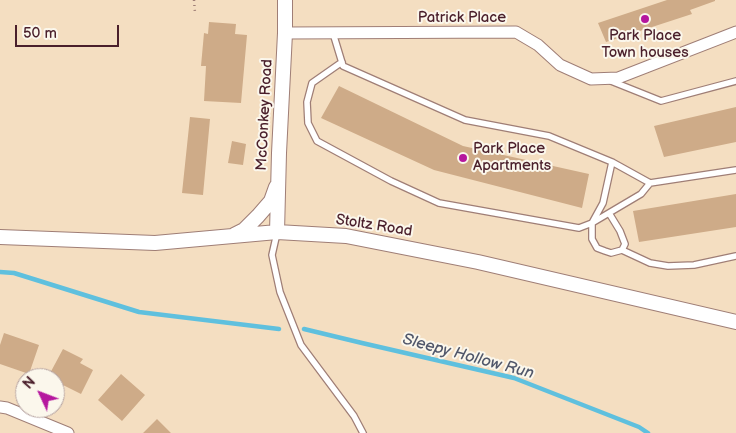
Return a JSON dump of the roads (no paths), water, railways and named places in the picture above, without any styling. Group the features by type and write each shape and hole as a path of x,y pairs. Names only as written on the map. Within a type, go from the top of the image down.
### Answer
{"street":[{"name":"McConkey Road","path":"277,232 285,0"},
{"name":"Patrick Place","path":"285,33 516,32 538,45 560,65 591,79 604,79 618,78 736,32"},
{"path":"231,237 244,230 258,216 271,200 278,182"},
{"name":"Stoltz Road","path":"0,237 155,244 277,232 346,236 478,262 736,322"},
{"path":"0,407 7,408 68,433"}],"lane":[{"path":"333,33 343,66 465,120 549,136 612,162 650,183 736,170"},
{"path":"342,62 312,83 307,102 308,123 317,141 391,181 439,203 578,228 592,223 641,194 650,183"},
{"path":"604,79 661,101 736,81"},
{"path":"612,162 603,202 592,223 592,239 597,248 611,253 622,250 650,263 668,266 694,265 736,256"},
{"path":"609,213 620,230 625,244 622,250"},
{"path":"277,232 272,255 280,292 301,345 354,416 363,433"}],"waterway":[{"name":"Sleepy Hollow Run","path":"0,272 14,273 139,312 279,329"},
{"name":"Sleepy Hollow Run","path":"304,329 514,378 639,427 648,433"}],"place":[{"name":"Park Place Town houses","path":"645,19"},
{"name":"Park Place Apartments","path":"463,158"}]}
